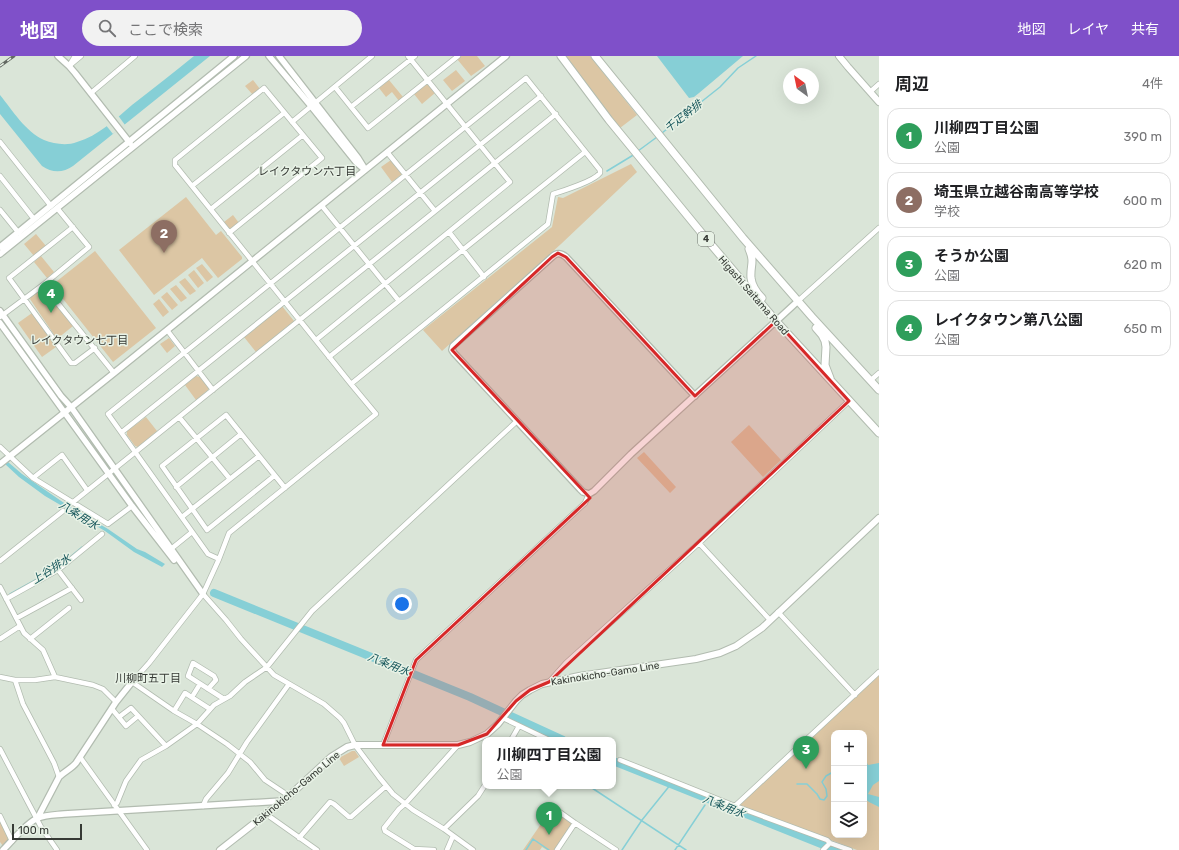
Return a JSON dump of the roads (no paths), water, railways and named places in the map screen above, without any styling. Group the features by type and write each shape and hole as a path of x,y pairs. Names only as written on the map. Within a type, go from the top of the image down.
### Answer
{"highway":[{"name":"Higashi Saitama Road","path":"561,56 635,153 699,231 776,322 879,433"},
{"name":"4","path":"595,56 743,238 879,390"},
{"name":"4","path":"743,238 753,260 753,284 757,292 771,308 776,322"},
{"name":"4","path":"798,301 805,316 818,330 825,341 825,365 835,386"}],"main road":[{"path":"839,56 879,102"},
{"name":"Kakinokicho-Gamo Line","path":"220,850 289,796 331,757 347,747 355,745 458,745 470,742 487,734 504,717 516,701 530,690 549,682 579,676 696,659 710,656 736,646 754,634 770,620 879,518"}],"street":[{"path":"58,56 69,66"},
{"path":"63,56 69,66 133,147"},
{"path":"69,66 75,56"},
{"path":"69,66 81,56"},
{"path":"91,93 136,56"},
{"path":"0,247 234,56"},
{"path":"0,254 246,56"},
{"path":"269,56 313,105"},
{"path":"278,56 356,162 365,170"},
{"path":"292,122 372,56"},
{"path":"335,87 368,128 458,56"},
{"path":"0,464 322,206 506,56"},
{"path":"316,340 510,182 411,57 351,107"},
{"path":"219,559 208,554 108,414 526,78 600,170 600,173 568,189 553,194 548,224 351,384"},
{"path":"870,92 879,84"},
{"path":"37,819 59,777 72,768 116,702 149,663 203,594 229,533 376,414 270,284 229,233 211,209 175,165 175,160 264,88 322,158 229,233"},
{"path":"122,432 355,246 479,144 541,96"},
{"path":"192,186 284,112"},
{"path":"72,503 556,114"},
{"path":"211,209 302,135"},
{"path":"0,142 51,206"},
{"path":"387,152 435,212"},
{"path":"329,357 585,152"},
{"path":"0,176 34,219"},
{"path":"322,206 400,301"},
{"path":"57,208 89,247 25,299 1,314 61,396 71,407 203,594"},
{"path":"0,210 18,232"},
{"path":"73,227 10,278 71,363 76,364 94,348"},
{"path":"383,745 416,660 585,503 589,494 594,491 613,471 879,228"},
{"path":"449,232 484,277"},
{"path":"589,494 580,489 454,353 452,350 453,346 558,253 566,257 695,396"},
{"path":"42,285 114,373"},
{"path":"0,323 132,506 176,562 226,620 241,640 274,675 324,704 334,712 344,724 355,745 386,786 405,804 473,850"},
{"path":"167,330 213,390"},
{"path":"871,380 879,373"},
{"path":"549,682 566,663 698,543 849,401"},
{"path":"274,476 207,530 162,466 226,415 285,488"},
{"path":"179,417 230,480"},
{"path":"114,805 117,803 126,781 141,760 166,746 197,724 214,705 230,696 245,682 267,667 312,611 517,421"},
{"path":"176,487 241,434"},
{"path":"0,447 7,457 33,478 108,524 132,506"},
{"path":"33,478 62,455 87,490"},
{"path":"182,517 259,456"},
{"path":"0,561 63,511"},
{"path":"171,549 192,532"},
{"path":"6,597 58,570 102,534"},
{"path":"698,543 770,620"},
{"path":"58,570 81,600"},
{"path":"0,587 24,633 43,650 55,677"},
{"path":"17,618 72,588"},
{"path":"30,639 69,608"},
{"path":"778,612 855,695"},
{"path":"0,639 20,626"},
{"path":"208,689 216,680 214,676 193,663 188,676 200,684 208,689 224,699"},
{"path":"734,806 879,672"},
{"path":"0,677 15,680 35,680 55,677 93,685 103,689 116,702"},
{"path":"15,680 23,704 54,763 59,777"},
{"path":"132,682 174,711 227,744 250,762 265,780 289,796"},
{"path":"192,697 200,684"},
{"path":"203,806 206,799 228,773 289,684"},
{"path":"174,711 185,693 210,709"},
{"path":"119,718 131,708 166,746"},
{"path":"112,709 126,726 138,716"},
{"path":"504,717 543,737"},
{"path":"513,737 519,726"},
{"path":"434,850 414,848 384,831 384,828 399,809 458,745"},
{"path":"0,749 41,827 57,850"},
{"path":"80,757 86,763 118,811 147,850"},
{"path":"620,760 734,806 827,840 826,846 850,850"},
{"path":"299,838 330,802 351,817 386,786"},
{"path":"444,829 478,796 482,789"},
{"path":"3,850 26,827 37,819 54,815 282,801"},
{"path":"554,808 616,850"},
{"path":"266,814 310,848 317,850"},
{"path":"0,816 12,840"},
{"path":"557,850 575,823"},
{"path":"447,850 453,836"}],"water":[{"path":"194,56 210,56 73,166 65,170 54,171 42,166 0,114 0,95 25,126 37,136 52,143 73,143 92,136 120,116"},
{"path":"657,56 743,56 694,97 689,98"},
{"path":"8,462 22,474 67,505 108,529 137,549 165,564 162,567 134,552 105,531 45,496 19,477 5,464"},
{"path":"867,763 868,765 879,763 879,781 873,785 868,794 879,797 879,807 867,800"}],"waterway":[{"name":"千疋幹排","path":"662,133 720,87 738,68 756,56"},
{"name":"千疋幹排","path":"638,151 657,137"},
{"name":"千疋幹排","path":"607,171 635,154"},
{"name":"上谷排水","path":"10,594 57,568 82,547"},
{"name":"八条用水","path":"214,593 470,697 557,737"},
{"name":"八条用水","path":"616,762 836,850"},
{"path":"797,784 807,784 820,799 824,800 827,796 826,789 822,782 826,776 831,773"},
{"path":"622,850 642,820 671,784"},
{"path":"594,789 686,850"},
{"path":"675,850 705,805"},
{"path":"526,850 533,839 549,850"}],"railway":[{"path":"0,66 14,56"}],"place":[{"name":"埼玉県立越谷南高等学校","path":"164,253"},
{"name":"レイクタウン第八公園","path":"51,313"},
{"name":"そうか公園","path":"806,769"},
{"name":"川柳四丁目公園","path":"549,835"}],"district":[{"name":"レイクタウン六丁目","path":"307,171"},
{"name":"レイクタウン七丁目","path":"79,340"},
{"name":"川柳町五丁目","path":"148,678"}]}
